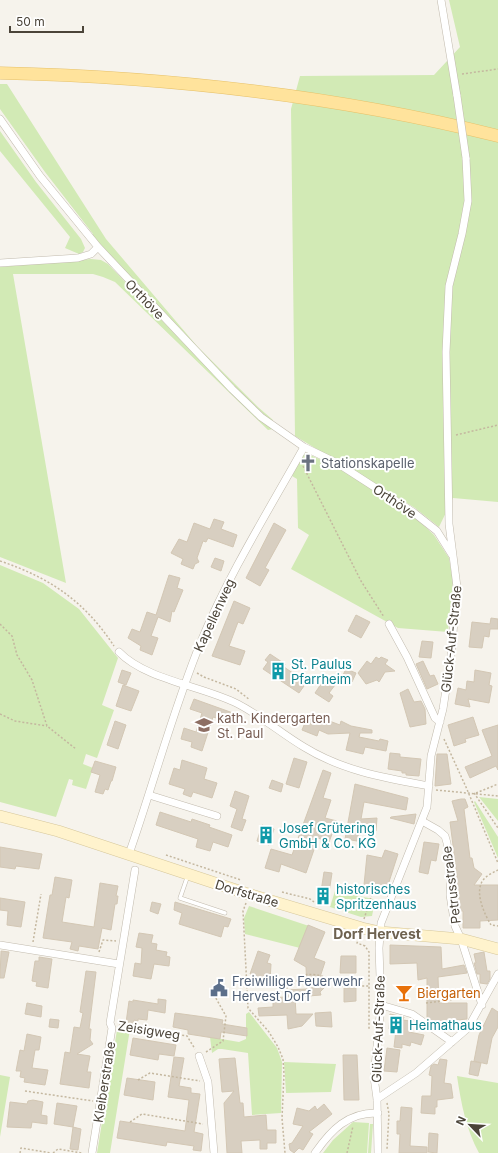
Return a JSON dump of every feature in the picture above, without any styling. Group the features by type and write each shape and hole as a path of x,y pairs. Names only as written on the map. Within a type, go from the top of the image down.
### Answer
{"main road":[{"path":"0,73 134,79 266,92 344,104 435,121 498,136"}],"street":[{"path":"440,0 454,75 466,158 468,201 462,234 449,286 446,318 449,524 453,557"},
{"name":"Orthöve","path":"0,119 40,176 98,248 232,388 267,421 304,447 337,463 413,512 437,531 453,557"},
{"path":"0,263 78,258 91,254 98,248"},
{"name":"Kapellenweg","path":"129,854 150,795 185,684 214,611 304,447"},
{"name":"Glück-Auf-Straße","path":"378,1153 378,1099 374,1077 381,1005 381,923 427,807 431,756 440,722 451,656 457,587 453,557"},
{"name":"Glück-Auf-Straße","path":"389,624 407,657 435,718 440,722"},
{"path":"119,652 144,669 238,704 305,748 340,766 369,775 429,788"},
{"path":"150,795 217,816"},
{"name":"Dorfstraße","path":"0,816 58,831 249,894 362,928 380,932 461,939 498,949"},
{"name":"Petrusstraße","path":"422,821 438,830 444,836 447,843 455,926 461,939 482,1004"},
{"name":"Kleiberstraße","path":"92,1153 112,1028 110,1023 135,870"},
{"path":"0,945 119,964"},
{"path":"378,1099 416,1073 468,1028 498,974"},
{"path":"381,1005 412,1014 452,1042"},
{"path":"199,1056 208,1082 214,1153"},
{"path":"315,1153 327,1136 356,1115 378,1113"}],"lane":[{"path":"188,874 180,898 226,913"}],"path":[{"path":"454,75 498,69"},
{"path":"447,439 498,425"},
{"path":"298,457 361,581 389,624"},
{"path":"0,561 13,565 64,591 81,604 119,652"},
{"path":"0,624 12,636 17,655 32,680 47,726"},
{"path":"196,671 204,677 236,689 255,704"},
{"path":"0,714 15,721 47,726 76,750"},
{"path":"440,722 441,734 468,792 498,863"},
{"path":"474,793 498,784"},
{"path":"429,788 498,796"},
{"path":"474,793 498,828"},
{"path":"160,855 173,857 245,882"},
{"path":"498,870 489,874 481,884 480,896 486,917 491,924 498,926"},
{"path":"281,892 310,899 319,906"},
{"path":"32,950 41,894"},
{"path":"249,894 243,911 248,1008 269,1032 283,1059 284,1086 282,1118 285,1153"},
{"path":"370,1035 368,1012 370,986 369,952 366,946 357,943 372,894"},
{"path":"97,954 103,940 123,942"},
{"path":"247,994 279,993 296,983 302,975 312,974 331,979 338,986 370,986"},
{"path":"199,1056 223,1041 226,1016 213,993"},
{"path":"426,1003 456,999"},
{"name":"Zeisigweg","path":"110,1023 187,1036 199,1056"},
{"path":"138,1080 150,1073 208,1082"},
{"path":"25,1090 100,1103"},
{"path":"130,1122 142,1114 211,1125"},
{"path":"347,1153 356,1115"},
{"path":"20,1153 21,1148 52,1153 58,1149 82,1153"}],"green space":[{"path":"449,0 498,0 498,502 453,498 439,527 415,508 295,436 291,109 300,76 434,75 460,47"},
{"path":"0,84 7,84 106,239 197,346 273,420 272,422 225,378 91,235 93,234 45,172 0,109"},
{"path":"0,131 36,182 81,239 85,248 83,252 79,254 65,248 70,237 0,151"},
{"path":"91,259 101,260 108,264 197,357 273,429 268,430 115,282 93,274 13,274 66,583 0,557 0,267"},
{"path":"306,453 335,466 412,514 434,535 449,558 453,581 448,632 398,628 291,569 309,535 298,528 297,479 292,476 302,456"},
{"path":"0,565 43,583 79,609 118,658 102,705 114,710 97,758 86,754 83,764 93,768 86,789 72,785 73,780 69,779 56,817 0,802"},
{"path":"479,797 498,799 498,821"},
{"path":"475,801 498,837 498,858 474,802"},
{"path":"335,891 373,899 375,901 372,916 361,917 330,907"},
{"path":"249,906 309,926 300,948 245,934 244,918"},
{"path":"249,1012 277,1048 282,1062 281,1113 252,1115 248,1053 218,1049 212,1053 210,1037 239,1042 246,1039 246,1014"},
{"path":"121,1027 130,1029 110,1153 97,1153 117,1030"},
{"path":"284,1062 336,1064 331,1092 286,1093"},
{"path":"0,1075 10,1077 0,1137"},
{"path":"457,1076 498,1083 498,1153 479,1153 474,1144 460,1096"},
{"path":"353,1122 369,1123 367,1153 323,1153 333,1140"},
{"path":"370,1124 373,1124 371,1153 368,1153"}],"building":[{"path":"214,519 224,522 221,529 237,535 233,547 208,538 206,542 203,541 197,558 199,562 195,564 193,569 181,564 183,559 171,553 179,539 187,542 194,523 210,529"},
{"path":"274,523 286,530 265,568 269,570 260,586 246,578"},
{"path":"215,558 224,561 221,571 211,567"},
{"path":"169,575 180,578 177,588 183,590 174,612 172,611 170,622 158,617 151,636 158,638 152,655 140,650 141,646 128,638 132,629 140,632 147,612 156,615"},
{"path":"234,601 250,608 243,624 238,622 229,646 245,651 240,665 212,656"},
{"path":"356,615 370,622 361,638 348,631"},
{"path":"491,618 498,619 498,629 490,629 489,637 484,636 482,648 469,647 472,622 490,624"},
{"path":"422,641 433,642 431,658 419,657"},
{"name":"St. Paulus Pfarrheim","path":"270,654 285,664 284,667 303,680 300,684 304,686 299,693 263,669 268,662 265,660"},
{"path":"376,657 379,659 381,657 388,660 385,664 395,671 385,672 379,682 377,680 366,684 358,673 367,661 371,664"},
{"path":"423,661 430,676 434,675 438,684 427,689 416,664"},
{"path":"346,669 356,673 352,682 342,677"},
{"path":"122,670 131,673 126,685 118,682"},
{"path":"475,670 491,673 489,685 492,686 489,703 468,699 470,707 455,704 458,688 466,690 467,681 474,682"},
{"path":"325,678 335,685 329,693 333,696 329,702 315,693"},
{"path":"123,685 139,691 131,711 116,706"},
{"path":"408,689 414,702 421,701 425,709 426,724 410,727 400,693"},
{"name":"kath. Kindergarten St. Paul","path":"194,699 233,713 230,722 213,717 202,751 191,747 192,742 181,739 184,728 196,732 202,713 190,709"},
{"path":"473,717 479,735 465,739 466,742 454,746 448,725"},
{"path":"307,718 322,724 324,719 340,725 341,721 351,726 372,730 372,733 360,733 359,737 379,741 380,739 388,741 386,751 365,747 363,754 346,750 350,733 328,734 319,730 317,736 302,730"},
{"path":"115,721 126,725 118,749 107,745"},
{"path":"498,725 498,770 496,766 470,778 465,767 492,756 482,730"},
{"path":"390,753 400,754 400,757 421,759 419,776 406,775 406,773 402,773 402,771 388,769"},
{"path":"437,754 447,754 451,784 435,786"},
{"path":"294,758 307,762 299,788 286,784"},
{"path":"182,760 207,768 204,779 217,783 212,798 193,792 191,797 183,794 185,789 169,784 174,768 180,770"},
{"path":"95,761 116,767 108,790 105,789 103,794 95,792 100,775 91,772"},
{"path":"323,770 331,773 323,798 331,800 325,818 337,821 329,842 318,838 306,873 281,864 279,872 265,868 271,849 292,855"},
{"path":"272,780 283,784 281,792 269,788"},
{"path":"355,784 408,798 406,810 364,802 361,819 377,818 376,831 359,831 357,841 345,839"},
{"path":"235,791 249,796 242,819 246,820 242,831 231,827 237,809 230,806"},
{"path":"465,799 468,807 464,809 470,858 472,858 474,868 482,874 474,885 498,885 498,920 480,921 480,928 463,928 463,911 458,911 458,894 455,893 457,876 450,822 458,821 452,801"},
{"path":"160,812 191,822 192,819 232,835 228,847 213,842 210,851 196,847 198,839 156,825"},
{"path":"416,814 414,824 390,818 391,817"},
{"name":"Josef Grütering GmbH & Co. KG","path":"262,825 274,829 269,845 257,841"},
{"path":"424,842 439,844 436,861 431,860 428,874 419,872"},
{"path":"0,847 42,854 39,869 16,866 15,869 0,867"},
{"path":"385,850 398,854 388,885 384,887 364,885 367,855 382,858"},
{"path":"324,872 332,873 328,899 320,898"},
{"path":"55,877 72,880 69,898 66,897 62,922 94,927 100,883 118,886 116,896 118,896 117,904 115,904 111,930 102,928 98,949 79,946 78,951 70,949 72,942 43,938 50,895 52,895"},
{"path":"0,898 25,902 21,927 7,925 8,911 0,910"},
{"path":"152,902 161,904 158,914 150,911"},
{"path":"175,902 231,919 228,927 224,926 221,937 179,924 182,913 174,910"},
{"path":"308,925 325,932 314,958 325,962 320,977 325,981 325,987 320,992 321,995 295,997 296,1014 313,1014 302,1026 288,1029 287,1015 259,1016 258,1008 273,1007 273,998 284,997 284,990 307,989 306,967 294,960"},
{"path":"139,933 153,935 151,943 157,944 156,950 167,952 166,956 170,957 169,966 154,964 151,979 133,976 135,963 141,964 142,948 136,947"},
{"path":"390,945 441,947 442,969 464,965 467,973 438,977 439,1003 467,1003 467,1019 457,1020 458,1027 446,1028 446,1024 435,1024 427,1019 427,978 418,980 417,963 390,964"},
{"path":"1,951 9,952 4,978 0,978"},
{"path":"258,951 270,955 267,963 271,964 270,981 255,982 254,975 250,974"},
{"path":"484,952 487,971 490,971 490,979 487,984 480,983 480,974 477,974 474,963 476,963 474,954"},
{"path":"341,956 356,956 356,973 340,973"},
{"path":"39,957 52,959 48,988 36,986 37,982 32,981 35,961 39,961"},
{"path":"86,971 96,972 89,1029 91,1029 90,1040 93,1044 77,1054 90,1056 87,1072 91,1072 89,1088 60,1084 65,1052 70,1053 74,1027 80,1028 83,1013 80,1012"},
{"path":"344,988 356,988 356,1001 344,1002"},
{"path":"158,999 166,1000 165,1013 148,1010 147,1020 134,1020 133,1025 126,1023 129,1001 133,1002 133,1000 158,1004"},
{"path":"27,1003 42,1006 41,1017 25,1014"},
{"path":"492,1008 498,1012 498,1027 492,1038 487,1064 474,1061 479,1035"},
{"path":"331,1012 332,1027 316,1026 315,1013"},
{"path":"175,1013 223,1020 222,1024 247,1028 247,1036 221,1032 220,1039 188,1034 188,1030 173,1027"},
{"path":"390,1014 404,1017 403,1020 410,1021 409,1032 424,1035 421,1045 411,1042 410,1046 402,1044 402,1048 394,1047 396,1030 389,1029"},
{"path":"50,1019 59,1020 58,1028 49,1027"},
{"path":"27,1034 41,1037 39,1050 35,1050 32,1068 48,1070 45,1085 24,1082 25,1078 20,1077 21,1071 16,1071 20,1050 24,1051"},
{"path":"133,1038 176,1045 174,1056 159,1054 158,1060 130,1055"},
{"path":"387,1048 400,1050 397,1072 384,1071"},
{"path":"343,1055 357,1055 359,1100 344,1100"},
{"path":"174,1057 184,1058 179,1086 191,1088 191,1093 200,1094 194,1132 203,1134 201,1151 193,1150 194,1146 167,1142 166,1146 117,1138 120,1121 185,1131 189,1100 168,1097"},
{"path":"235,1058 240,1103 243,1103 244,1117 266,1115 267,1130 276,1130 276,1143 267,1143 267,1149 260,1149 260,1140 241,1141 242,1153 227,1153 224,1103 234,1091 222,1092 219,1059"},
{"path":"440,1059 447,1060 444,1083 451,1084 453,1098 437,1100 435,1114 421,1113 422,1096 431,1096 432,1076 429,1075 431,1066 434,1064 438,1065"},
{"path":"471,1061 481,1063 478,1076 469,1074"},
{"path":"127,1078 155,1082 153,1100 124,1095"},
{"path":"33,1100 43,1102 41,1115 47,1116 47,1124 32,1122 31,1128 7,1127 10,1102 27,1104 28,1101"},
{"path":"57,1103 77,1106 73,1127 54,1124"},
{"path":"324,1104 332,1114 309,1132 313,1134 303,1150 299,1148 294,1153 290,1150 289,1144 292,1143 303,1126 293,1124 297,1108 309,1111 315,1106 317,1110"},
{"path":"401,1107 412,1108 410,1146 427,1147 427,1153 399,1153 400,1134 397,1134 397,1121 400,1121"},
{"path":"73,1127 81,1129 78,1150 70,1149"},
{"path":"429,1133 438,1134 437,1153 428,1152"}],"place":[{"name":"Stationskapelle","path":"308,463"},
{"name":"St. Paulus Pfarrheim","path":"278,671"},
{"name":"kath. Kindergarten St. Paul","path":"204,725"},
{"name":"Josef Grütering GmbH & Co. KG","path":"266,835"},
{"name":"historisches Spritzenhaus","path":"323,896"},
{"name":"Freiwillige Feuerwehr Hervest Dorf","path":"219,988"},
{"name":"Biergarten","path":"404,993"},
{"name":"Heimathaus","path":"396,1025"}],"district":[{"name":"Dorf Hervest","path":"377,933"}]}
